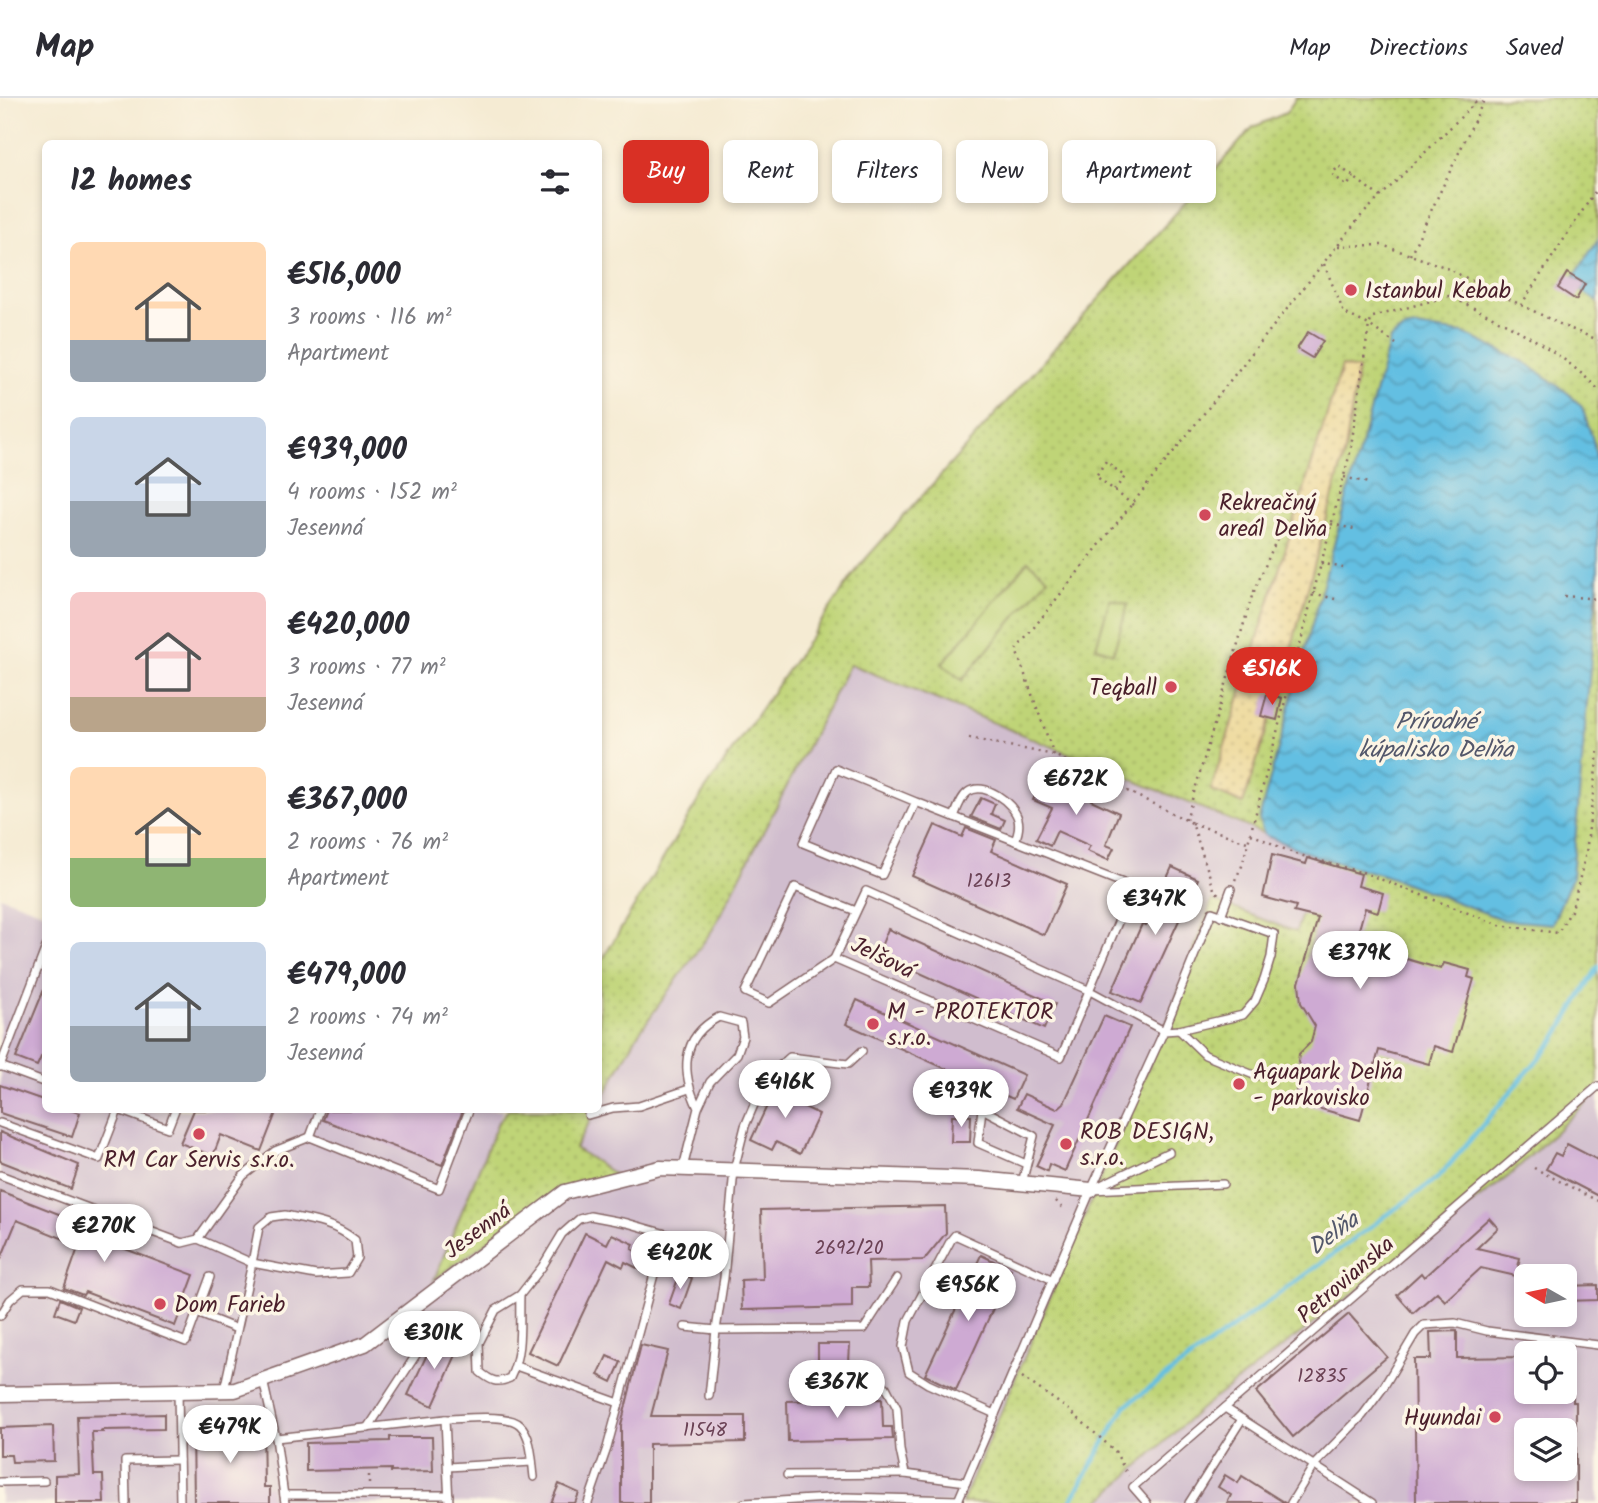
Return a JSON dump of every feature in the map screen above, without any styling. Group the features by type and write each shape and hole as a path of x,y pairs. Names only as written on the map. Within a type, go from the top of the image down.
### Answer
{"street":[{"name":"Jesenná","path":"0,1394 235,1390 365,1344 565,1192 660,1168 979,1179 1091,1190"}],"lane":[{"name":"Jelšová","path":"916,802 882,875 803,843 836,769 1133,887 1090,991 1061,1056 834,960 866,891 1090,991 1164,1031"},
{"path":"954,817 964,794 971,790 984,790 1002,798 1014,811 1019,826 1015,841"},
{"path":"834,960 769,1003 745,992 795,887 856,911"},
{"path":"1221,916 1231,889"},
{"path":"744,1503 958,1501 1091,1190 1164,1031 1212,912 1274,934 1264,980 1255,1001 1243,1015 1164,1031"},
{"path":"42,957 0,1066 42,1082"},
{"path":"683,1168 698,1108 710,1082 737,1054 743,1037 741,1023 719,1017 695,1034 688,1051 689,1089 698,1108"},
{"path":"1179,1030 1205,1055 1256,1076"},
{"path":"709,1396 734,1170 745,1126 765,1079 790,1057 848,1064 862,1051"},
{"name":"Petrovianska","path":"1133,1487 1598,1086"},
{"path":"602,1111 639,1106 689,1089"},
{"path":"1022,1183 1034,1136 982,1109 978,1143 1026,1164"},
{"path":"0,1123 99,1159 117,1113"},
{"path":"126,1113 168,1128 174,1113"},
{"path":"310,1137 319,1113"},
{"path":"198,1239 243,1176 275,1151 310,1137 439,1189 468,1113"},
{"path":"588,1115 595,1113"},
{"path":"1091,1190 1169,1152"},
{"path":"0,1175 181,1242 198,1239 252,1263 316,1275 348,1273 357,1258 355,1240 342,1230 321,1222 285,1215 271,1217 259,1227 252,1263 237,1329 225,1390"},
{"path":"1091,1190 1223,1184"},
{"path":"520,1294 519,1352 516,1366 510,1378 502,1382 491,1381 480,1372 479,1343 496,1310 520,1294 542,1267 562,1234 579,1219 590,1216 607,1218 726,1251"},
{"path":"588,1503 619,1403 665,1234"},
{"path":"995,1414 928,1384 909,1372 903,1347 908,1321 956,1235 1053,1280"},
{"path":"0,1316 10,1300 23,1289 50,1289 186,1342 211,1277"},
{"path":"685,1327 716,1330 864,1329 897,1278"},
{"path":"197,1313 237,1329"},
{"path":"1291,1503 1314,1465 1363,1415 1383,1388 1415,1334 1424,1325 1455,1323 1487,1331 1598,1345"},
{"path":"368,1428 431,1332"},
{"path":"516,1366 619,1403"},
{"path":"803,1375 858,1374 886,1387 897,1408 900,1451 905,1474"},
{"path":"263,1380 276,1438 284,1499 369,1495 449,1499 445,1419"},
{"path":"178,1391 180,1503"},
{"path":"1225,1408 1372,1503"},
{"path":"276,1438 445,1419 508,1418 521,1425 529,1445 534,1477"},
{"path":"1189,1503 1242,1419"},
{"path":"126,1503 125,1461 179,1460"},
{"path":"448,1467 531,1462"},
{"path":"788,1475 905,1474 966,1482"},
{"path":"0,1482 44,1481"},
{"path":"1133,1487 1147,1503"}],"path":[{"path":"1054,755 1016,650 1360,217 1480,98"},
{"path":"1410,255 1485,98"},
{"path":"1354,177 1347,186 1332,174 1339,166 1354,177 1380,197"},
{"path":"1521,305 1598,187"},
{"path":"1338,246 1382,245 1442,266 1598,340"},
{"path":"1324,264 1344,313 1369,325 1396,344"},
{"path":"1231,889 1242,866 1350,453 1369,325 1373,317 1449,296 1531,336 1580,371 1598,389"},
{"path":"1114,490 1125,477 1106,461 1096,476 1133,505"},
{"path":"1344,477 1368,483"},
{"path":"1186,820 1251,596 1285,520"},
{"path":"1331,524 1354,529"},
{"path":"1321,563 1343,568"},
{"path":"1313,593 1335,598"},
{"path":"1564,596 1598,599"},
{"path":"1296,658 1317,663"},
{"path":"969,738 1054,755 1186,820 1247,842"},
{"path":"1249,833 1293,853 1361,872 1499,925 1558,933 1572,909 1586,853 1598,752"},
{"path":"1192,822 1215,892"},
{"path":"1534,1168 1598,1201"},
{"path":"1014,1371 1069,1410 1115,1451 1133,1487"},
{"path":"369,1470 369,1495"}],"shaded area":[{"path":"850,664 1320,858 1297,932 1212,900 1164,1031 962,1503 0,1503 0,896 42,912 42,1113 502,1113 435,1278 555,1193 616,1175 575,1148 594,1113 602,1113 602,1100 638,1034 713,929"},
{"path":"1598,1091 1598,1503 1098,1503 1199,1410 1510,1175"}],"green space":[{"name":"Rekreačný areál Delňa","path":"1296,98 1598,98 1598,1091 1510,1175 1199,1410 1098,1503 962,1503 1164,1031 1212,900 1296,932 1321,857 850,664 713,929 638,1034 602,1100 602,960 701,796 860,565 1185,203 1216,203 1216,168 1253,127 1286,113"},
{"path":"1028,561 1048,578 962,680 942,664"},
{"path":"1110,599 1128,604 1113,653 1096,647"},
{"path":"506,1113 594,1113 575,1148 617,1176 555,1193 434,1280 498,1122"}],"sand":[{"path":"1342,366 1358,369 1345,452 1284,675 1243,804 1211,790"}],"water":[{"path":"1598,239 1598,302 1581,291 1585,284 1574,277"},
{"name":"Prírodné kúpalisko Delňa","path":"1416,327 1463,333 1526,363 1569,394 1582,407 1593,440 1598,466 1598,576 1572,878 1552,924 1504,920 1387,876 1320,858 1264,835 1259,819 1390,339 1403,329"}],"building":[{"path":"1567,273 1585,284 1576,300 1558,288"},
{"path":"1308,332 1323,341 1312,358 1297,349"},
{"path":"1267,694 1282,698 1277,720 1261,716"},
{"path":"1044,777 1078,794 1083,784 1096,791 1091,800 1119,813 1106,845 1114,848 1108,860 1087,851 1090,846 1057,831 1050,846 1036,839 1052,808 1033,800"},
{"path":"981,798 995,804 991,814 1005,820 1001,829 971,817"},
{"path":"935,825 962,837 966,828 996,840 991,851 1067,884 1044,935 912,876"},
{"path":"1272,855 1306,864 1308,858 1361,874 1358,886 1383,893 1378,912 1365,908 1352,954 1376,961 1381,946 1394,949 1393,955 1441,969 1444,963 1470,970 1468,977 1474,979 1453,1052 1434,1046 1429,1064 1379,1050 1360,1120 1293,1101 1302,1072 1298,1062 1299,1054 1311,1042 1315,1026 1301,1003 1299,983 1318,918 1294,912 1296,906 1263,897"},
{"path":"1172,867 1198,879 1141,1003 1112,991 1142,924 1146,925"},
{"path":"888,929 1055,1004 1044,1029 878,954"},
{"path":"42,994 42,1057 37,1066 16,1058"},
{"path":"857,1000 1024,1075 1013,1099 846,1024"},
{"path":"1104,1016 1130,1027 1065,1171 1049,1164 1047,1171 1036,1166 1055,1125 1017,1108 1024,1094 1057,1109 1064,1103"},
{"path":"780,1078 801,1087 794,1102 819,1114 800,1154 776,1142 772,1150 751,1140"},
{"path":"0,1085 42,1100 42,1113 80,1113 72,1137 0,1113"},
{"path":"193,1113 276,1113 261,1151 221,1135 213,1156 180,1143"},
{"path":"326,1113 462,1113 442,1165 323,1120"},
{"path":"952,1115 971,1116 970,1142 951,1142"},
{"path":"0,1132 79,1165 71,1189 0,1161"},
{"path":"1567,1144 1598,1160 1598,1196 1546,1169 1555,1153 1561,1156"},
{"path":"0,1191 87,1225 83,1233 194,1275 175,1326 85,1292 83,1295 64,1288 79,1245 17,1220 0,1261"},
{"path":"945,1206 946,1233 924,1260 868,1261 869,1287 852,1287 852,1307 742,1310 741,1280 763,1279 761,1210"},
{"path":"1489,1218 1498,1228 1477,1248 1520,1258 1519,1264 1514,1264 1514,1276 1481,1268 1445,1301 1437,1292 1413,1313 1397,1295 1421,1273 1424,1277"},
{"path":"585,1233 607,1244 612,1234 634,1244 632,1249 648,1258 641,1270 625,1262 623,1267 608,1259 558,1366 528,1352"},
{"path":"981,1255 1011,1269 956,1390 925,1375"},
{"path":"680,1273 692,1278 681,1309 669,1304"},
{"path":"1598,1285 1598,1300 1577,1301 1577,1286"},
{"path":"60,1299 79,1307 74,1320 55,1313"},
{"path":"1349,1314 1387,1357 1293,1437 1256,1392"},
{"name":"Hyundai","path":"1457,1331 1457,1358 1514,1357 1514,1404 1576,1404 1576,1418 1514,1418 1514,1481 1576,1481 1576,1503 1416,1503 1414,1359 1431,1359 1430,1332"},
{"path":"436,1335 460,1346 433,1406 408,1395"},
{"path":"818,1344 850,1344 849,1362 836,1362 836,1368 818,1367"},
{"path":"641,1345 668,1351 651,1416 745,1416 745,1442 649,1444 649,1503 621,1503 621,1425"},
{"path":"607,1356 621,1362 612,1382 598,1375"},
{"path":"882,1399 883,1427 892,1427 893,1439 788,1441 787,1401"},
{"path":"164,1414 164,1429 92,1432 94,1475 103,1475 104,1503 55,1503 55,1475 79,1474 77,1416"},
{"path":"263,1423 264,1487 270,1487 270,1503 194,1503 193,1427"},
{"path":"53,1426 54,1461 12,1462 11,1455 0,1455 0,1428"},
{"path":"390,1437 432,1437 433,1471 306,1471 306,1443 390,1441"},
{"path":"1225,1475 1238,1483 1242,1476 1285,1503 1227,1503 1231,1495 1218,1487"},
{"path":"559,1484 579,1493 575,1503 551,1503"}],"waterway":[{"name":"Delňa","path":"1070,1503 1125,1406 1439,1177 1556,1038 1598,967"}],"place":[{"name":"Istanbul Kebab","path":"1351,290"},
{"name":"Rekreačný areál Delňa","path":"1205,515"},
{"name":"Teqball","path":"1171,687"},
{"name":"M - PROTEKTOR s.r.o.","path":"873,1024"},
{"name":"Aquapark Delňa - parkovisko","path":"1239,1084"},
{"name":"RM Car Servis s.r.o.","path":"199,1134"},
{"name":"ROB DESIGN, s.r.o.","path":"1066,1144"},
{"name":"Dom Farieb","path":"160,1304"},
{"name":"Hyundai","path":"1495,1417"}]}
